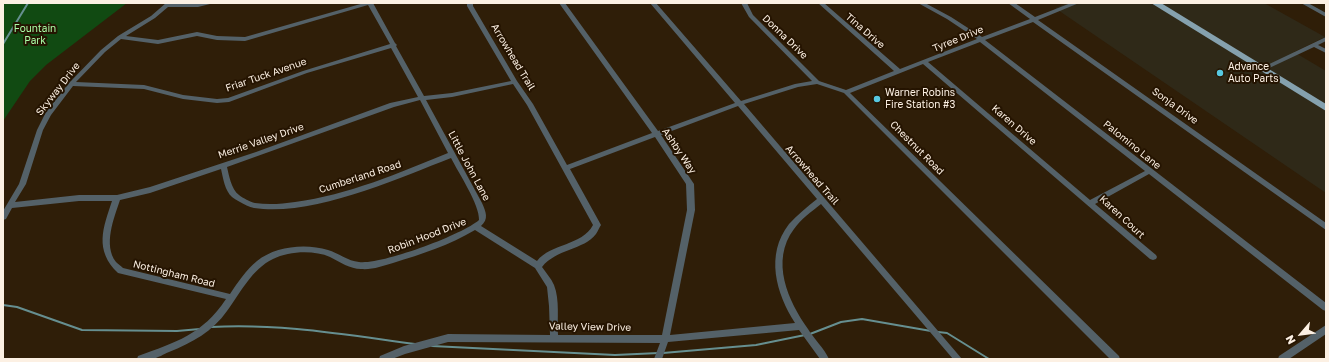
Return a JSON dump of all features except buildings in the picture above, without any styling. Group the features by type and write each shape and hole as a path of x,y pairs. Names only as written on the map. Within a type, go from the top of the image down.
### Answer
{"main road":[{"path":"1155,3 1326,108"}],"street":[{"path":"168,4 198,5 208,3"},
{"path":"120,37 158,42 197,34 217,38 245,39 370,3"},
{"name":"Little John Lane","path":"370,3 394,45 451,155 469,185 483,216 482,222 476,227"},
{"name":"Arrowhead Trail","path":"470,3 470,6 515,82 530,104 597,224 590,235 546,258 538,266"},
{"name":"Ashby Way","path":"562,3 657,135 685,176 691,190 691,210 665,339 658,359"},
{"name":"Arrowhead Trail","path":"653,3 958,359"},
{"name":"Donna Drive","path":"744,3 751,16 816,82"},
{"name":"Tina Drive","path":"821,3 898,71"},
{"name":"Palomino Lane","path":"921,3 949,18 980,39 1148,172 1326,308"},
{"name":"Sonja Drive","path":"1011,3 1326,227"},
{"name":"Tyree Drive","path":"846,92 1076,3"},
{"path":"1304,3 1326,15"},
{"name":"Skyway Drive","path":"3,217 11,205 27,172 44,121 71,84 93,61 120,37 153,17 168,4"},
{"path":"1264,69 1326,39"},
{"name":"Friar Tuck Avenue","path":"71,84 144,86 182,98 217,101 229,100 304,72 394,45"},
{"path":"1314,45 1326,51"},
{"name":"Karen Drive","path":"924,62 1090,203"},
{"name":"Merrie Valley Drive","path":"11,205 79,198 117,198 150,190 392,105 421,98 452,95 515,82"},
{"name":"Chestnut Road","path":"565,168 738,104 796,85 816,82 846,92 1116,359"},
{"name":"Cumberland Road","path":"223,165 228,185 236,196 245,201 270,208 294,206 358,190 451,155"},
{"name":"Karen Court","path":"1148,172 1090,203 1153,258"},
{"name":"Nottingham Road","path":"117,198 106,232 106,250 113,265 121,271 230,297"},
{"path":"821,200 795,223 787,233 778,260 777,271 780,284 800,326 825,359"},
{"path":"476,227 538,266 551,287 554,338"},
{"name":"Robin Hood Drive","path":"140,359 180,345 211,324 230,297 256,266 270,256 310,250 329,253 342,261 362,266 395,260 464,234 476,227"},
{"name":"Valley View Drive","path":"383,359 404,350 448,338 665,339 800,326"},
{"path":"1282,359 1326,329"}],"shaded area":[{"path":"1068,3 1264,3 1325,37 1294,52 1326,71 1326,193 1055,8"}],"green space":[{"name":"Fountain Park","path":"3,3 127,3 46,65 30,81 3,121"}],"waterway":[{"path":"3,44 28,3"},
{"path":"3,305 17,307 82,330 177,331 200,329"},
{"path":"810,334 841,322 862,319 931,331"},
{"path":"211,327 237,326 288,328 415,344"},
{"path":"938,332 947,333 989,359"},
{"path":"663,353 756,345 805,335"},
{"path":"432,346 615,355 659,353"}],"place":[{"name":"Advance Auto Parts","path":"1220,73"},
{"name":"Warner Robins Fire Station #3","path":"877,99"}]}
